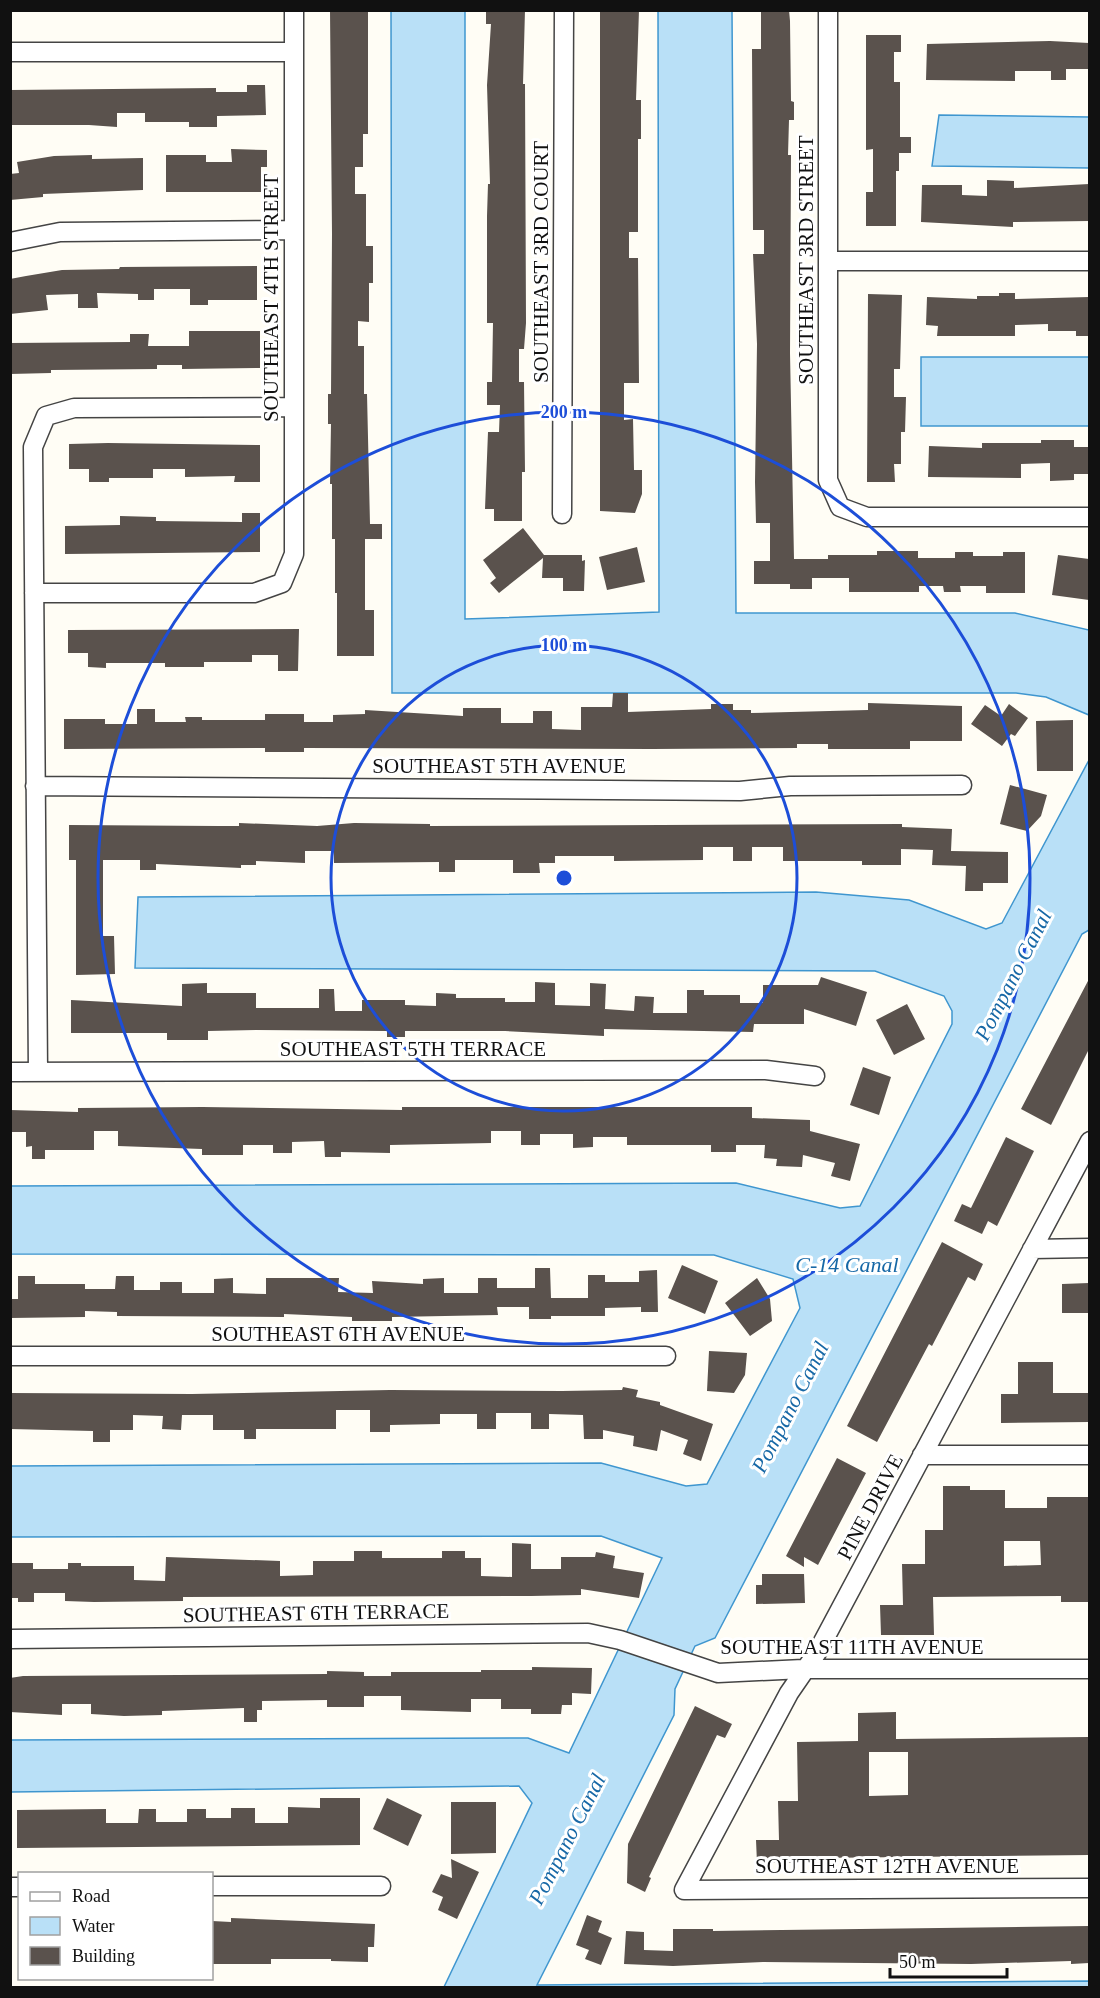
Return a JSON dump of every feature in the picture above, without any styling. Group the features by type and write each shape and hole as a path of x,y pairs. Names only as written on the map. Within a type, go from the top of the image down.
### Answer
{"street":[{"name":"SOUTHEAST 4TH STREET","path":"34,592 254,593 282,583 294,554 294,10"},
{"name":"SOUTHEAST 3RD COURT","path":"562,514 564,10"},
{"name":"SOUTHEAST 3RD STREET","path":"828,10 828,480 840,507 867,517 1089,517"},
{"path":"10,52 294,52"},
{"path":"10,242 71,232 294,230"},
{"path":"828,261 1089,261"},
{"path":"38,1072 33,447 46,416 74,408 294,407"},
{"name":"SOUTHEAST 5TH AVENUE","path":"35,786 740,791 790,786 962,785"},
{"name":"SOUTHEAST 5TH TERRACE","path":"10,1072 766,1070 815,1076"},
{"name":"PINE DRIVE","path":"684,1890 804,1669 818,1651 1089,1141"},
{"path":"1032,1249 1089,1248"},
{"name":"SOUTHEAST 6TH AVENUE","path":"10,1356 666,1356"},
{"path":"922,1455 1089,1455"},
{"name":"SOUTHEAST 6TH TERRACE","path":"10,1639 588,1632 620,1640"},
{"name":"SOUTHEAST 11TH AVENUE","path":"620,1640 717,1673 804,1669 1089,1669"},
{"path":"213,1886 381,1886"},
{"name":"SOUTHEAST 12TH AVENUE","path":"684,1890 1089,1888"}],"water":[{"path":"391,11 465,11 465,619 659,612 658,11 732,11 736,613 1015,613 1089,630 1089,715 1046,697 1016,693 392,693"},
{"path":"939,115 1089,117 1089,168 932,166"},
{"path":"921,357 1089,357 1089,426 921,426"},
{"name":"C-14 Canal","path":"1089,760 1089,930 1082,934 715,1638 695,1646 675,1689 674,1715 537,1985 1089,1981 1089,1987 444,1987 532,1803 519,1786 11,1792 11,1740 528,1738 569,1753 662,1558 601,1536 11,1537 10,1466 601,1463 686,1486 707,1484 800,1308 793,1279 714,1255 11,1254 11,1186 736,1183 840,1208 860,1206 952,1024 952,1011 944,996 875,971 135,968 138,897 816,892 909,900 986,929 1002,923"}],"building":[{"path":"330,10 368,10 368,134 363,134 363,167 355,167 355,194 366,194 366,246 373,246 373,283 369,283 369,322 358,321 358,346 364,346 370,524 382,524 382,539 365,539 365,610 374,610 374,656 337,656 335,539 332,539 332,484 330,484 331,424 328,424 328,394 331,394 332,234"},
{"path":"486,10 525,10 523,84 525,84 526,323 524,349 519,349 519,382 524,382 525,472 522,472 522,521 494,521 494,509 485,509 488,432 499,432 500,405 487,405 487,382 492,382 493,323 487,323 487,216 488,184 490,184 487,85 491,24 486,24"},
{"path":"600,10 639,10 636,100 641,100 641,139 638,139 638,232 629,232 629,258 638,258 639,383 624,383 624,420 633,419 634,470 642,470 642,494 635,513 600,511"},
{"path":"761,10 789,10 790,21 791,101 794,102 794,120 789,120 788,155 791,155 790,353 794,559 828,559 828,555 877,555 877,551 918,551 918,558 955,558 955,552 973,552 973,556 1003,556 1003,552 1025,552 1025,593 986,593 986,586 960,586 961,592 944,592 943,586 919,586 919,592 849,592 849,578 812,578 812,589 790,589 790,584 754,584 754,561 770,561 770,523 756,523 755,482 757,344 753,254 764,254 764,230 753,230 752,49 761,49"},
{"path":"866,35 901,35 901,52 894,52 894,82 900,82 900,137 911,137 911,153 899,153 899,171 896,171 896,226 866,226 866,192 873,192 873,149 866,150"},
{"path":"1050,41 1089,43 1089,69 1066,69 1066,80 1051,80 1051,71 1015,71 1015,81 926,80 927,44"},
{"path":"247,85 265,85 266,115 217,116 217,127 189,127 189,122 145,122 145,113 117,113 117,127 10,125 10,90 216,88 216,92 247,92"},
{"path":"231,149 267,150 267,167 261,167 261,192 166,192 166,155 206,155 206,162 232,162"},
{"path":"92,155 92,159 143,158 143,190 43,194 43,197 10,200 10,174 19,173 17,162 54,156"},
{"path":"987,180 1014,181 1014,188 1089,184 1089,221 1013,222 1013,227 921,222 922,185 962,185 962,195 987,196"},
{"path":"257,266 257,300 208,300 208,305 190,305 190,289 154,289 154,300 138,300 138,294 97,293 98,308 78,308 78,294 46,295 48,310 10,314 10,279 62,270 119,269 120,267"},
{"path":"999,293 1015,293 1015,299 1089,297 1089,336 1076,336 1076,331 1048,331 1048,324 1015,325 1015,336 937,336 938,326 926,325 927,297 977,299 977,296 999,296"},
{"path":"868,294 902,295 900,369 894,369 894,397 906,397 905,432 901,432 901,464 894,464 895,482 867,482"},
{"path":"189,331 260,331 260,368 182,369 182,365 157,365 157,369 51,370 51,373 10,374 10,343 130,342 130,334 149,334 148,346 189,346"},
{"path":"1041,440 1074,440 1074,447 1089,447 1089,474 1074,474 1074,480 1050,481 1050,463 1021,464 1021,478 928,477 929,446 982,448 982,443 1041,443"},
{"path":"69,444 260,445 260,482 234,482 235,476 185,477 185,469 153,469 153,478 109,478 109,482 89,482 89,469 69,469"},
{"path":"242,513 260,513 260,552 65,554 65,526 120,525 120,516 156,517 156,521 242,522"},
{"path":"523,528 544,555 582,555 582,561 585,560 584,591 563,591 563,578 542,578 543,558 499,593 490,583 496,578 483,560"},
{"path":"637,547 645,582 607,590 599,557"},
{"path":"1058,555 1089,559 1089,600 1052,595"},
{"path":"299,629 298,671 278,671 278,655 252,655 252,662 204,662 204,667 165,667 165,663 106,663 106,668 88,667 88,653 68,653 68,630"},
{"path":"613,693 628,693 628,712 711,709 711,704 733,704 733,710 751,710 751,713 868,710 868,703 962,706 962,741 910,741 910,749 828,749 828,744 797,744 797,748 304,748 304,752 265,752 265,748 64,749 64,719 105,719 105,724 137,724 137,709 155,709 155,722 186,722 185,717 202,717 202,720 265,720 265,714 304,714 304,722 333,722 333,715 365,714 365,710 463,716 463,708 501,708 501,723 533,723 533,711 552,711 552,729 581,730 581,707 612,707"},
{"path":"1009,704 1028,718 1015,736 1011,734 1002,746 971,724 985,705 1001,716"},
{"path":"1073,720 1073,771 1037,771 1036,721"},
{"path":"1010,785 1047,795 1041,816 1027,831 1000,824"},
{"path":"239,823 317,826 354,823 430,824 430,826 902,824 902,827 952,829 951,851 1008,852 1008,883 983,883 983,891 965,891 966,866 932,865 933,850 901,849 901,865 862,865 862,861 783,861 783,847 752,847 752,861 733,861 733,847 703,847 703,860 614,861 614,856 555,856 555,863 539,863 540,873 513,873 513,860 455,860 455,872 439,872 439,862 334,863 334,851 305,851 305,863 256,861 256,865 241,865 241,868 156,864 156,870 140,870 140,860 103,860 103,936 114,936 115,974 76,975 76,860 69,860 69,825 239,826"},
{"path":"821,977 867,992 856,1026 804,1009 804,1024 754,1024 753,1032 604,1029 604,1036 505,1031 405,1031 405,1037 387,1037 387,1031 256,1030 208,1031 208,1040 167,1040 167,1033 71,1033 71,1000 182,1006 182,984 207,983 207,993 256,993 256,1008 319,1008 319,989 334,989 335,1011 362,1011 362,1000 405,1000 405,1005 436,1006 436,993 456,994 456,998 505,998 505,1002 535,1002 535,982 555,983 555,1005 590,1006 590,983 606,984 605,1009 634,1011 635,996 654,997 653,1013 687,1013 687,990 704,990 704,995 740,995 740,1003 763,1003 763,985 818,985"},
{"path":"1089,979 1089,1049 1051,1125 1021,1109"},
{"path":"907,1004 925,1039 894,1055 876,1020"},
{"path":"863,1067 891,1077 879,1115 850,1105"},
{"path":"402,1107 752,1107 752,1118 810,1120 810,1131 860,1144 850,1181 831,1176 835,1163 803,1155 802,1167 776,1166 777,1159 764,1158 765,1145 736,1145 736,1152 711,1152 711,1145 627,1145 627,1137 593,1137 593,1147 573,1148 573,1134 540,1134 540,1145 521,1145 521,1131 491,1131 491,1143 390,1145 390,1153 341,1152 341,1157 325,1157 324,1141 292,1142 292,1153 273,1153 273,1145 243,1145 243,1155 202,1155 202,1149 118,1146 118,1131 94,1131 94,1150 45,1150 45,1159 32,1159 32,1146 26,1147 26,1132 10,1132 10,1110 78,1112 78,1108 402,1110"},
{"path":"1006,1137 1034,1151 997,1226 988,1221 982,1234 954,1221 962,1204 971,1208"},
{"path":"942,1242 983,1264 975,1281 968,1277 877,1442 847,1426"},
{"path":"682,1265 718,1281 705,1314 668,1298"},
{"path":"535,1268 550,1268 551,1298 588,1298 588,1275 605,1275 605,1282 639,1282 639,1271 657,1270 658,1312 641,1312 641,1307 605,1308 605,1316 551,1316 551,1319 529,1319 529,1307 497,1307 498,1315 392,1317 392,1321 352,1321 352,1317 284,1314 284,1317 117,1316 117,1312 85,1311 85,1317 10,1318 10,1299 18,1299 18,1276 35,1276 35,1284 85,1284 85,1289 115,1289 116,1276 134,1276 134,1290 160,1290 160,1282 182,1282 182,1293 214,1293 214,1279 233,1278 233,1293 266,1294 266,1278 339,1278 338,1292 373,1293 372,1281 423,1284 423,1279 444,1278 444,1293 478,1293 478,1278 497,1278 497,1288 535,1288"},
{"path":"757,1278 770,1299 772,1321 750,1336 725,1303"},
{"path":"1089,1283 1089,1313 1062,1313 1062,1284"},
{"path":"709,1351 747,1353 745,1375 734,1393 707,1391"},
{"path":"1018,1362 1053,1362 1053,1393 1089,1393 1089,1422 1001,1423 1001,1394 1018,1394"},
{"path":"623,1387 638,1390 636,1397 660,1402 660,1405 713,1424 701,1461 683,1454 688,1440 661,1430 657,1451 633,1446 634,1436 603,1430 603,1439 584,1439 583,1415 549,1414 549,1429 531,1429 531,1413 496,1413 496,1429 477,1429 477,1414 440,1414 440,1424 390,1425 390,1432 370,1432 370,1410 336,1410 336,1429 256,1429 256,1439 244,1439 244,1430 213,1430 213,1415 182,1415 181,1430 162,1429 163,1416 133,1415 133,1430 110,1430 110,1442 93,1442 93,1431 10,1429 10,1393 562,1391 622,1390"},
{"path":"837,1458 866,1473 818,1565 804,1557 804,1567 786,1556"},
{"path":"943,1486 970,1486 970,1490 1005,1490 1005,1508 1047,1508 1047,1497 1089,1497 1089,1602 1061,1602 1061,1596 933,1597 934,1635 881,1635 880,1605 903,1605 902,1564 925,1564 925,1530 943,1530","holes":["1004,1541 1040,1541 1041,1565 1004,1566"]},
{"path":"512,1543 531,1544 531,1569 561,1569 561,1557 595,1557 596,1552 615,1556 613,1568 644,1573 639,1598 581,1589 581,1595 531,1596 183,1597 183,1601 94,1602 65,1601 65,1593 34,1593 34,1602 18,1602 18,1598 10,1598 10,1563 33,1563 33,1569 68,1569 68,1563 81,1563 81,1566 134,1566 134,1580 165,1581 166,1557 280,1561 280,1576 313,1575 313,1561 354,1561 354,1551 382,1551 382,1558 442,1558 442,1551 465,1551 465,1558 481,1558 481,1576 512,1577"},
{"path":"762,1574 804,1574 805,1603 756,1604 756,1585 762,1585"},
{"path":"532,1667 592,1668 591,1694 572,1693 572,1705 562,1705 561,1714 531,1714 531,1709 501,1709 501,1699 471,1699 471,1712 401,1710 401,1696 364,1696 364,1707 327,1707 327,1700 262,1701 262,1710 257,1710 257,1722 244,1722 244,1708 162,1711 162,1715 124,1716 91,1714 91,1704 62,1704 62,1715 10,1712 10,1678 23,1676 327,1674 327,1671 364,1672 364,1676 391,1676 391,1672 481,1672 481,1670 532,1670"},
{"path":"695,1706 732,1724 725,1738 717,1735 649,1877 651,1878 645,1892 627,1883 628,1844"},
{"path":"896,1712 896,1739 1089,1737 1089,1855 817,1858 817,1863 757,1863 756,1840 779,1840 778,1801 798,1801 797,1742 858,1741 858,1713","holes":["869,1752 908,1752 908,1795 869,1796"]},
{"path":"320,1798 360,1798 360,1845 17,1848 17,1810 106,1809 106,1823 138,1823 139,1809 156,1809 156,1822 187,1822 187,1809 206,1809 206,1818 231,1818 231,1808 255,1808 255,1823 288,1823 288,1807 320,1808"},
{"path":"387,1798 422,1815 408,1846 373,1829"},
{"path":"451,1802 496,1802 496,1853 451,1854"},
{"path":"451,1859 479,1872 457,1919 438,1910 443,1897 432,1892 441,1874 452,1878"},
{"path":"587,1915 602,1921 598,1932 612,1938 601,1965 585,1959 589,1950 576,1945"},
{"path":"231,1918 375,1924 374,1947 368,1947 368,1962 331,1961 331,1959 271,1959 271,1964 213,1964 213,1921 231,1922"},
{"path":"1089,1926 1089,1963 1071,1964 1071,1961 971,1964 763,1962 673,1966 624,1964 626,1931 644,1932 644,1950 673,1951 673,1929 713,1929 713,1931"}],"water label":[{"name":"Pompano Canal","path":"1013,975"},
{"name":"Pompano Canal","path":"790,1407"},
{"name":"Pompano Canal","path":"567,1839"}]}
